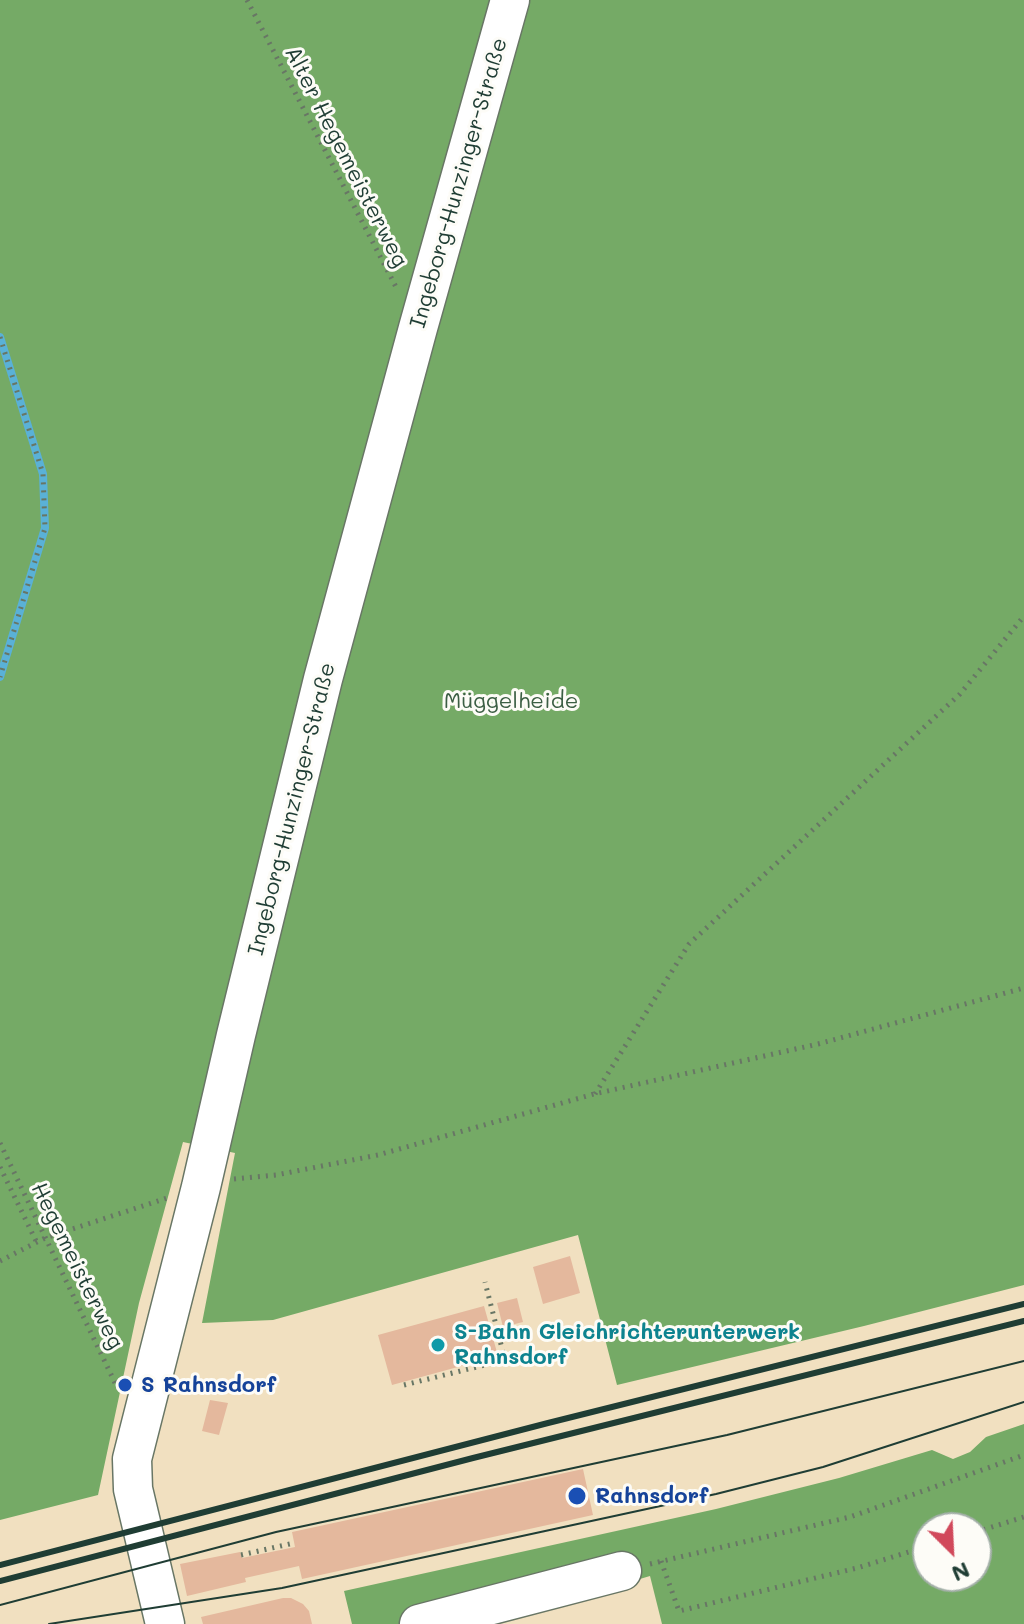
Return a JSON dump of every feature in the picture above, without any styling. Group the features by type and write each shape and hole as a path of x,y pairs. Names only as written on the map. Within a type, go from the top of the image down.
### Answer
{"street":[{"name":"Ingeborg-Hunzinger-Straße","path":"165,1624 133,1489 132,1459 214,1184 236,1035 323,679 510,0"},
{"path":"419,1624 622,1571"}],"path":[{"name":"Alter Hegemeisterweg","path":"247,0 418,328"},
{"path":"0,337 43,474 45,528 0,677"},
{"path":"594,1094 689,944 960,694 1024,616"},
{"path":"0,1261 45,1238 214,1184 378,1155 594,1094 818,1044 1024,988"},
{"name":"Hegemeisterweg","path":"0,1143 118,1390"},
{"path":"0,1167 37,1243"},
{"path":"404,1385 505,1360 485,1282"},
{"path":"622,1571 850,1517 1024,1455"},
{"path":"992,1527 1024,1517"},
{"path":"241,1555 294,1543"},
{"path":"661,1561 679,1611 857,1568 912,1551"}],"green space":[{"name":"Müggelheide","path":"0,0 1024,0 1024,1285 617,1385 578,1235 273,1320 202,1323 235,1153 183,1142 139,1303 98,1495 0,1520"},
{"path":"1024,1424 1024,1624 662,1624 650,1576 487,1624 352,1624 344,1591 716,1509 839,1478 932,1450 953,1459 970,1452 986,1437"}],"building":[{"path":"570,1256 580,1293 543,1304 533,1267"},
{"path":"517,1298 523,1322 503,1327 497,1303"},
{"name":"S-Bahn Gleichrichterunterwerk Rahnsdorf","path":"484,1306 498,1356 392,1385 378,1335"},
{"path":"210,1400 228,1403 219,1435 202,1431"},
{"path":"583,1469 593,1515 302,1579 299,1566 187,1596 180,1564 240,1552 242,1558 295,1547 292,1532"},
{"path":"283,1598 303,1604 309,1611 312,1624 203,1624 201,1617"}],"waterway":[{"path":"0,337 43,474 45,528 0,677"}],"tram line":[{"path":"0,1605 276,1532 727,1435 1024,1361"},
{"path":"49,1624 282,1588 716,1494 823,1467 1024,1402"}],"railway":[{"path":"0,1565 1024,1304"},
{"path":"0,1581 473,1458 1024,1321"}],"place":[{"name":"S-Bahn Gleichrichterunterwerk Rahnsdorf","path":"438,1345"},
{"name":"S Rahnsdorf","path":"125,1385"},
{"name":"Rahnsdorf","path":"577,1496"}]}
